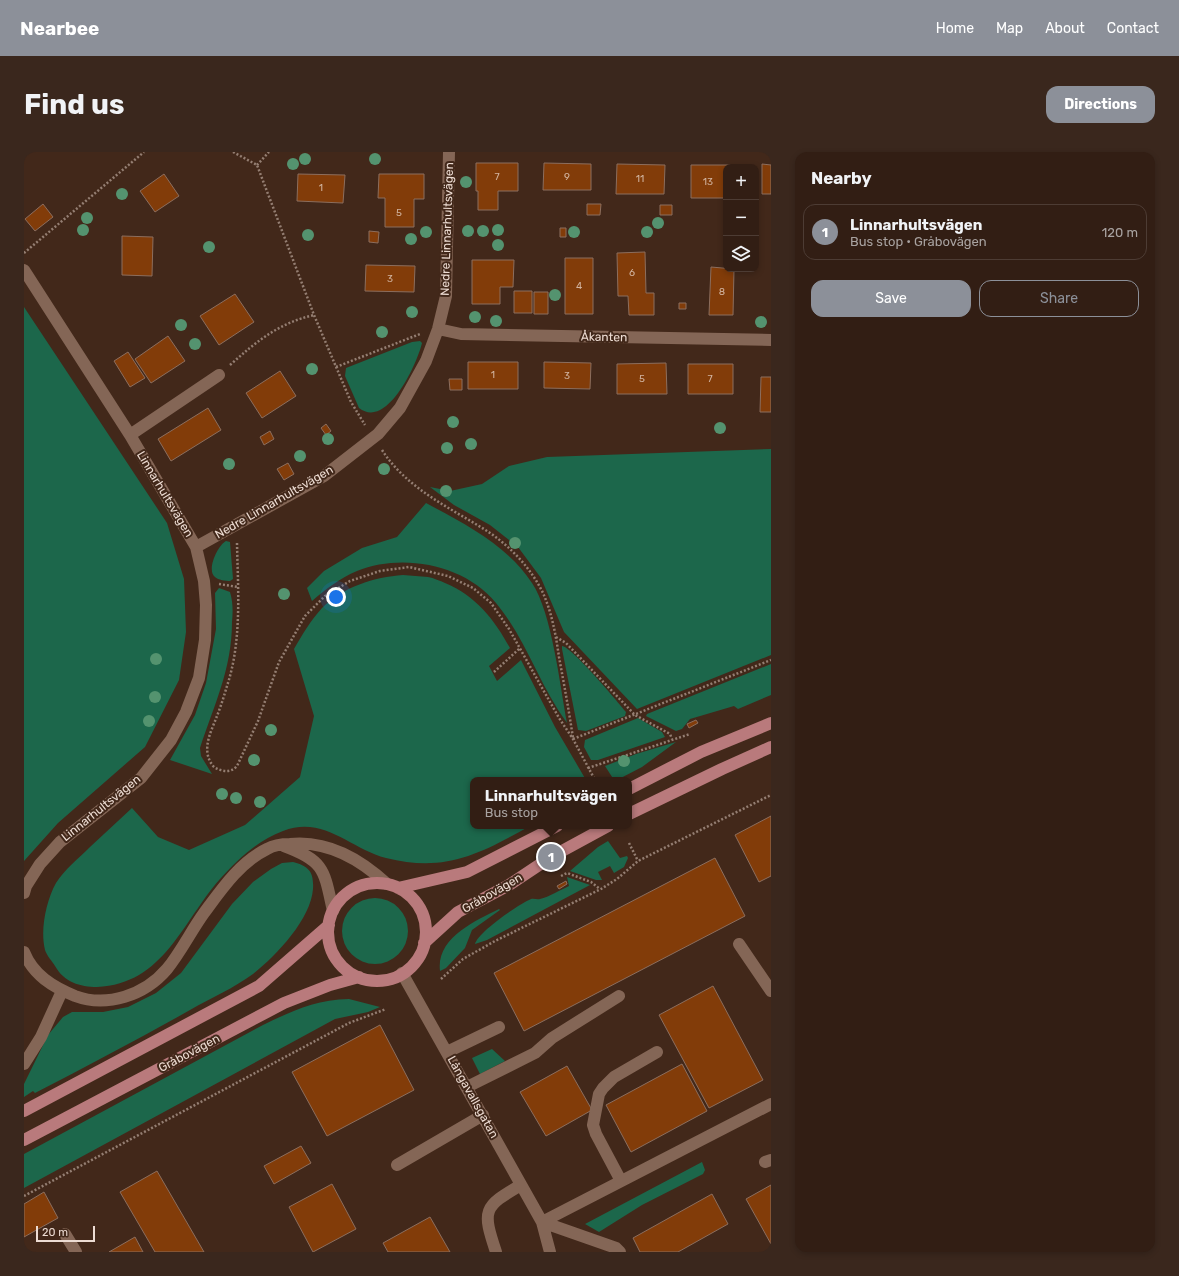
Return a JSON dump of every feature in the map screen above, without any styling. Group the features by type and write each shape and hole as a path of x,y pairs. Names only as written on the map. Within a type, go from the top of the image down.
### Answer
{"main road":[{"path":"632,787 701,752 771,723"},
{"path":"632,813 771,747"},
{"name":"Gråbovägen","path":"393,886 415,902 421,911 426,932 424,943 416,960 402,974 381,980 359,977 351,973 337,960 329,943 328,925 333,911 342,897 355,888 371,883 393,886 467,872 551,829"},
{"name":"Gråbovägen","path":"424,943 458,912 509,884 551,857 602,829"},
{"name":"Gråbovägen","path":"24,1111 259,986 328,925"},
{"name":"Gråbovägen","path":"24,1140 284,1004 330,985 359,977"}],"street":[{"name":"Nedre Linnarhultsvägen","path":"196,547 324,476 378,434 400,408 426,360 438,329 446,296 448,152"},
{"name":"Linnarhultsvägen","path":"24,270 130,435 196,547 204,582 205,640 199,678 186,712 171,740 140,778 60,842 40,864 26,886 24,893"},
{"name":"Åkanten","path":"438,329 461,334 771,340"},
{"path":"130,435 219,375"},
{"path":"24,952 36,972 46,981 62,991 78,997 104,1002 131,995 150,984 167,969 204,913 240,869 268,848 281,844 304,842 319,844 337,850 374,872 393,886"},
{"path":"281,844 312,858 320,867 326,879 333,911"},
{"path":"739,944 771,991"},
{"name":"Långavallsgatan","path":"402,974 483,1115 542,1222 550,1252"},
{"path":"24,1064 41,1037 62,991"},
{"path":"467,1087 535,1053 552,1038 619,996"},
{"path":"447,1052 500,1027"},
{"path":"621,1181 596,1134 593,1125 599,1094 614,1077 657,1052"},
{"path":"542,1222 771,1104"},
{"path":"397,1165 483,1115"},
{"path":"496,1252 487,1224 488,1210 498,1198 521,1185"},
{"path":"542,1222 616,1248 620,1252"},
{"path":"65,1234 76,1252"}],"path":[{"path":"24,254 144,152"},
{"path":"233,152 257,165 314,315 352,402 366,426"},
{"path":"257,165 269,152"},
{"path":"219,375 262,337 299,318 314,315"},
{"path":"336,367 420,334 422,330"},
{"path":"382,449 396,468 411,482 431,497 488,532 521,561 534,576 543,594 556,637 574,738"},
{"path":"232,528 236,535 238,565 236,646 231,675 207,746 209,759 217,769 231,770 238,766 258,721 279,662 305,616 325,596 350,580 367,574 394,568 421,569 448,576 473,588 491,603 509,629 559,718 574,738 593,777"},
{"path":"556,637 566,643 635,715 670,734 672,739"},
{"path":"494,672 520,649"},
{"path":"574,738 771,660"},
{"path":"588,768 690,734"},
{"path":"441,979 463,960 495,941 601,889 618,879 638,861 771,795"},
{"path":"629,843 638,861"},
{"path":"561,876 567,873 591,882 601,889"},
{"path":"24,1196 349,1023 386,1009"}],"green space":[{"path":"24,307 167,523 184,579 186,632 179,680 145,747 58,823 24,861"},
{"path":"420,341 422,343 414,365 399,392 390,403 380,410 370,412 359,408 345,376 346,368 412,342"},
{"path":"771,449 771,655 637,709 564,632 541,578 518,547 490,525 454,505 430,487 450,491 482,484 509,466 547,457"},
{"path":"426,503 456,519 498,547 510,557 532,583 545,612 550,631 567,723 548,693 507,617 483,590 467,579 450,571 431,566 412,563 393,563 357,571 333,584 312,601 307,588 324,571 362,548 397,537"},
{"path":"226,541 230,542 233,579 230,581 216,578 212,569 212,564 217,552"},
{"path":"403,575 428,577 445,583 466,595 491,618 510,648 489,666 497,681 521,660 555,727 584,777 470,777 470,829 524,829 495,845 478,852 444,862 407,862 386,858 373,854 324,830 311,827 298,827 283,831 265,839 234,864 220,879 169,948 155,963 139,975 120,983 97,987 79,985 63,976 45,950 43,934 49,898 52,890 63,873 132,808 158,837 189,850 245,825 300,777 314,716 294,649 322,608 339,594 360,584 392,576"},
{"path":"219,588 230,592 233,614 226,671 200,748 201,756 212,774 170,760 195,715 206,683 216,629 215,593"},
{"path":"562,646 575,655 594,675 626,712 625,716 586,731 578,730"},
{"path":"771,664 771,695 738,709 734,706 690,719 682,729 676,731 646,716 647,714"},
{"path":"638,718 662,732 665,737 598,760 591,760 584,747 585,740"},
{"path":"676,742 642,767 623,777 612,777 605,766 636,754"},
{"path":"608,841 620,858 627,856 628,858 624,867 614,873 610,866 598,872 602,880 596,880 570,871 598,847"},
{"path":"293,862 307,868 313,878 311,901 291,936 272,957 253,974 198,1006 93,1063 35,1093 33,1091 24,1097 24,1084 48,1035 63,1017 72,1012 103,1012 128,1007 156,993 181,973 232,904 253,882 282,863"},
{"path":"567,877 590,885 487,940 475,944 483,933 518,906 531,899 539,899 551,895 569,886"},
{"path":"375,898 388,901 398,908 405,918 408,931 405,944 398,954 388,961 375,964 362,961 352,954 345,944 342,931 345,918 352,908 362,901"},
{"path":"499,909 500,910 472,930 465,948 446,968 440,971 440,959 444,949 451,940 469,925"},
{"path":"349,999 380,1007 368,1012 335,1019 24,1188 24,1154 263,1025 304,1007 325,1002"},
{"path":"492,1049 505,1061 480,1074 472,1058"},
{"path":"702,1162 705,1170 703,1174 642,1205 599,1232 585,1224"}],"building":[{"path":"476,163 518,163 518,191 498,191 498,210 478,210"},
{"path":"544,163 591,164 591,190 543,190"},
{"path":"617,164 665,165 664,194 616,194"},
{"path":"762,164 771,165 771,194 762,194"},
{"path":"691,165 723,165 723,198 691,198"},
{"path":"164,174 179,196 155,212 140,191"},
{"path":"298,174 345,175 343,203 297,201"},
{"path":"379,174 424,174 424,199 414,199 414,227 385,227 385,198 378,198"},
{"path":"43,204 53,217 35,231 25,219"},
{"path":"587,204 601,204 600,215 587,215"},
{"path":"660,205 672,205 672,215 660,215"},
{"path":"560,228 566,228 566,237 560,237"},
{"path":"369,231 379,232 378,243 369,242"},
{"path":"122,236 153,237 152,276 122,275"},
{"path":"645,252 646,293 654,293 654,315 629,315 628,296 618,296 617,253"},
{"path":"565,258 593,258 593,314 565,314"},
{"path":"472,260 514,260 513,287 500,287 500,304 472,304"},
{"path":"366,265 415,266 414,292 365,291"},
{"path":"711,267 723,268 723,272 734,272 733,315 709,315"},
{"path":"514,291 532,291 532,313 514,313"},
{"path":"534,292 548,292 548,314 534,314"},
{"path":"235,294 254,322 219,345 200,316"},
{"path":"679,303 686,303 686,309 679,309"},
{"path":"168,336 185,361 151,383 135,359"},
{"path":"128,352 145,378 130,387 114,361"},
{"path":"468,362 518,362 518,389 468,389"},
{"path":"544,362 591,363 590,389 544,388"},
{"path":"666,363 667,394 617,394 617,364"},
{"path":"688,364 733,364 733,394 688,394"},
{"path":"280,371 296,396 262,418 246,393"},
{"path":"761,377 771,377 771,412 760,412"},
{"path":"449,379 462,379 462,390 450,390"},
{"path":"208,408 221,430 171,461 158,439"},
{"path":"326,424 331,431 326,435 321,428"},
{"path":"270,431 274,439 264,445 260,437"},
{"path":"288,463 294,474 284,480 277,469"},
{"path":"696,720 698,723 689,728 687,724"},
{"path":"771,816 771,876 759,882 735,835"},
{"path":"715,858 745,916 524,1031 494,973"},
{"path":"566,881 567,884 559,889 557,886"},
{"path":"713,986 763,1080 709,1108 659,1015"},
{"path":"380,1025 414,1090 327,1136 292,1072"},
{"path":"682,1064 707,1111 631,1152 606,1105"},
{"path":"567,1066 592,1110 546,1136 520,1092"},
{"path":"301,1146 311,1163 274,1184 264,1166"},
{"path":"157,1171 204,1252 155,1252 120,1192"},
{"path":"332,1184 356,1229 313,1252 289,1207"},
{"path":"771,1185 771,1244 746,1199"},
{"path":"44,1192 58,1218 24,1237 24,1204"},
{"path":"712,1194 728,1224 678,1252 640,1252 633,1238"},
{"path":"430,1217 450,1252 388,1252 383,1243"},
{"path":"135,1237 143,1252 109,1252"}],"place":[{"name":"Linnarhultsvägen","path":"551,857"}]}
